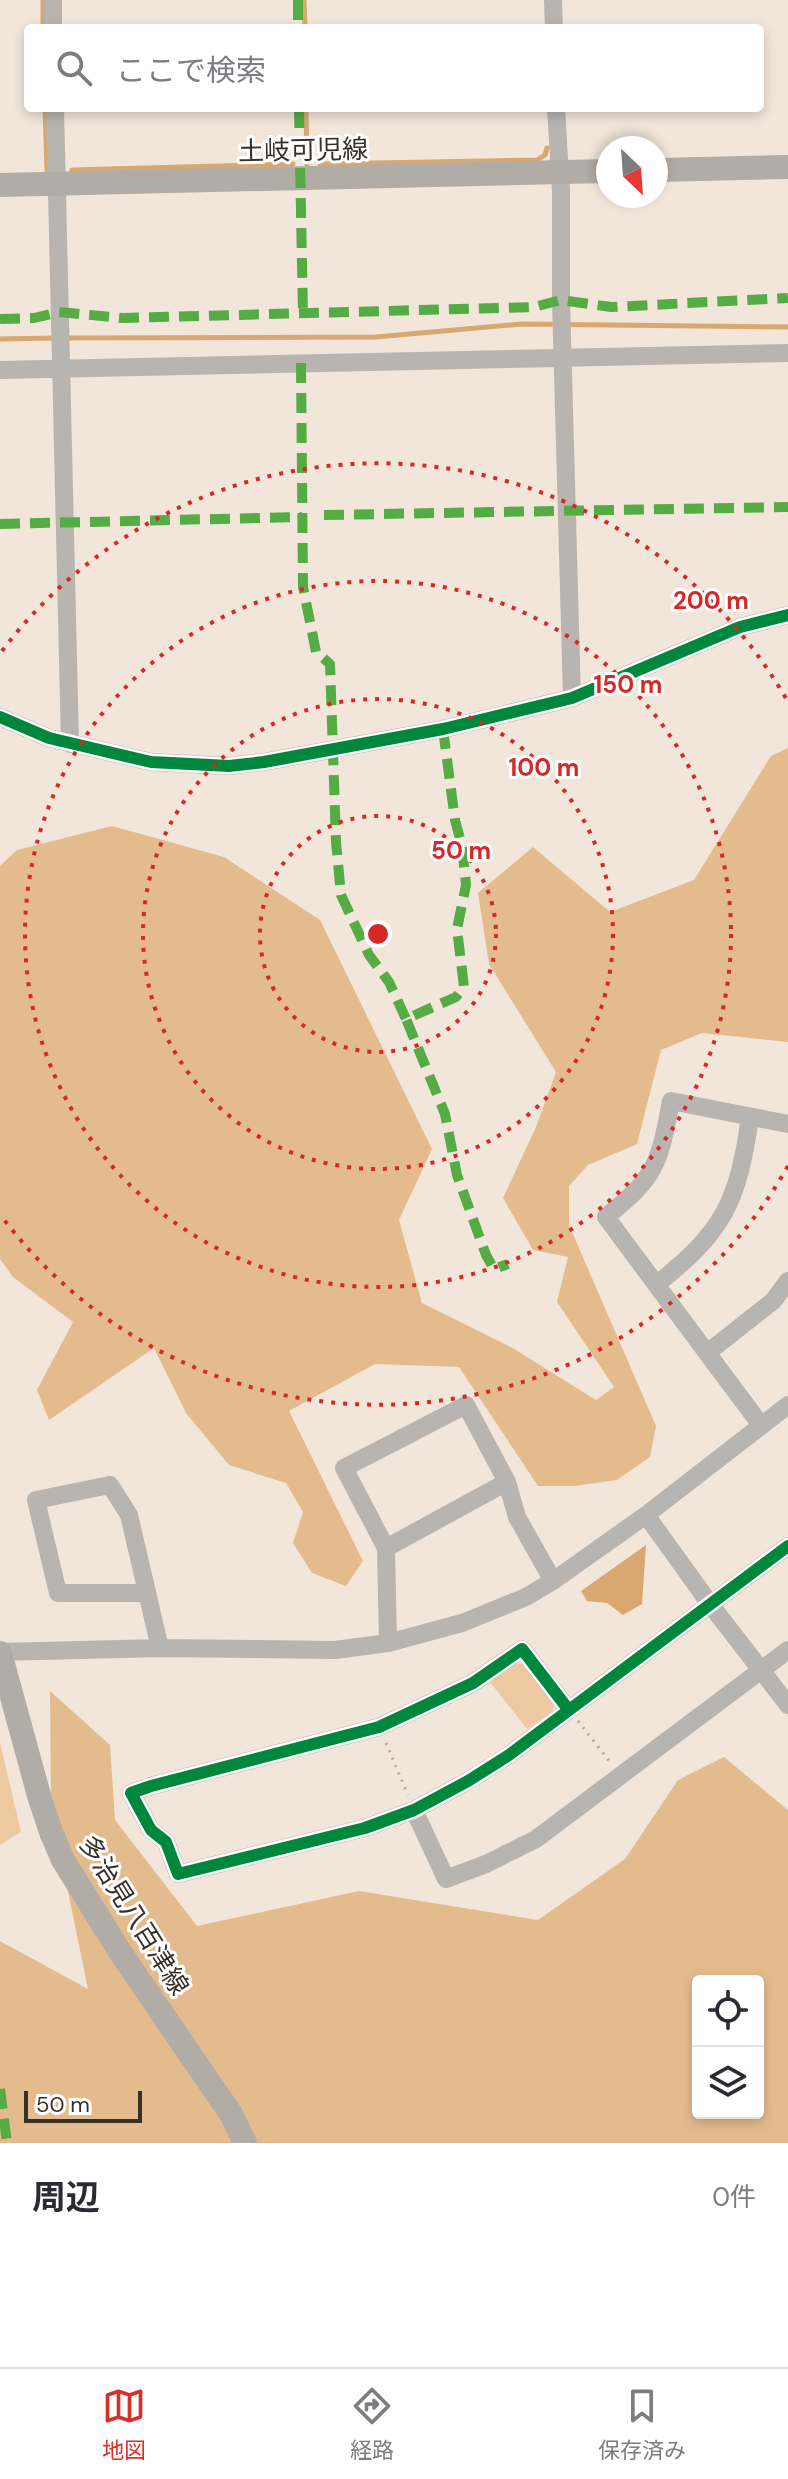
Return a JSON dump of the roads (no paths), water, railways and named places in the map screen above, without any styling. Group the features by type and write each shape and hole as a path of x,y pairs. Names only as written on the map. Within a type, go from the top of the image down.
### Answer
{"main road":[{"path":"668,170 788,167"},
{"name":"土岐可児線","path":"0,185 596,171"},
{"name":"多治見八百津線","path":"0,1652 40,1799 63,1860 120,1952 231,2114 245,2143"}],"street":[{"path":"53,0 53,24"},
{"path":"553,0 554,24"},
{"path":"55,112 70,744"},
{"path":"556,112 572,698"},
{"path":"0,370 788,353"},
{"path":"0,717 49,738 151,762 229,766 443,729 572,698 740,627 788,615"},
{"path":"761,1425 606,1217 634,1194 654,1168 662,1150 671,1101 788,1124"},
{"path":"657,1284 705,1242 721,1218 742,1169 750,1117"},
{"path":"707,1353 773,1301 788,1281"},
{"path":"388,1643 386,1548 344,1468 466,1405 507,1482 517,1517 553,1581"},
{"path":"0,1652 160,1648 335,1650 431,1633 493,1612 553,1581 646,1515 788,1405"},
{"path":"386,1548 507,1482"},
{"path":"146,1593 58,1593 36,1500 110,1485 129,1515 160,1648"},
{"path":"646,1515 788,1705"},
{"path":"568,1709 522,1649 473,1683 379,1727 131,1793 151,1830 166,1842 178,1874 365,1828 414,1810 509,1755 788,1546"},
{"path":"414,1810 446,1879 486,1864 536,1839 788,1650"}],"waterway":[{"path":"43,0 43,24"},
{"path":"304,0 305,24"},
{"path":"45,112 47,171"},
{"path":"306,112 307,165"},
{"path":"320,164 537,160 545,155 547,148"},
{"path":"72,170 293,164"},
{"path":"65,338 376,337 521,324 788,327"},
{"path":"0,339 55,338"}]}
